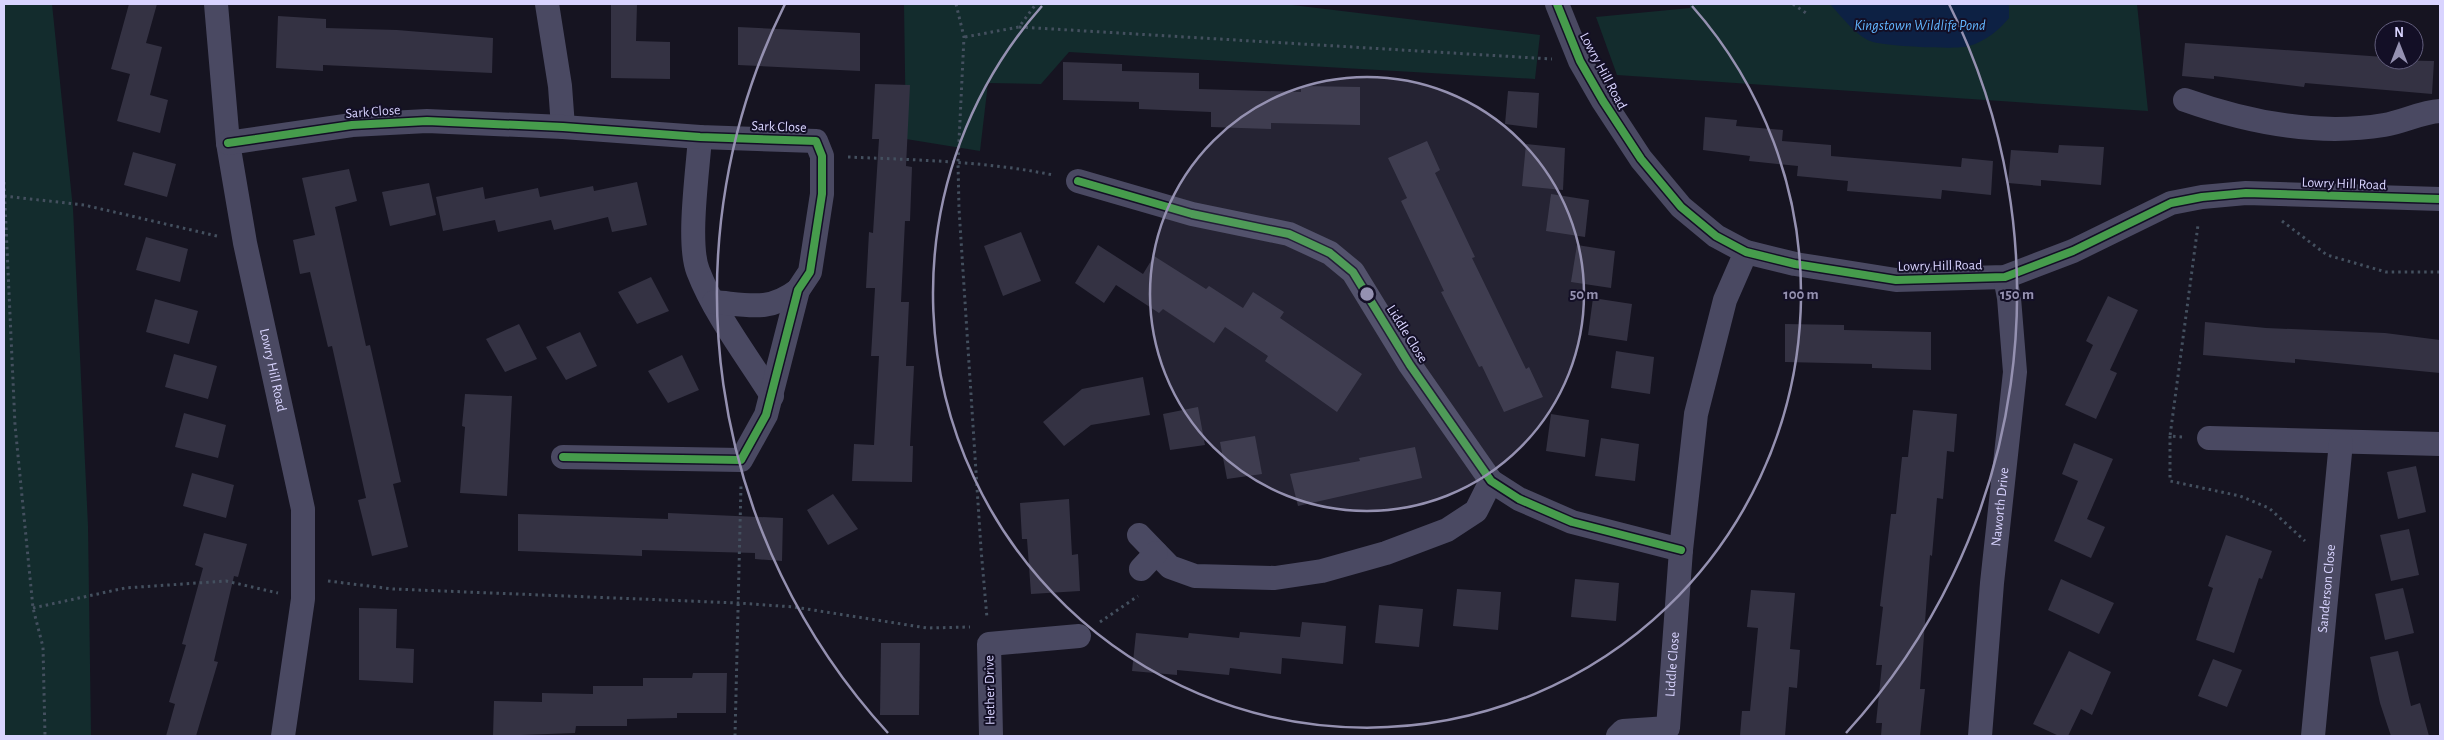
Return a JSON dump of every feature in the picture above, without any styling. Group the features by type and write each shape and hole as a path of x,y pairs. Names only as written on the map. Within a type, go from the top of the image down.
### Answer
{"street":[{"name":"Lowry Hill Road","path":"216,4 228,143 245,243 303,509 303,599 283,736"},
{"path":"547,4 559,77 563,127"},
{"name":"Lowry Hill Road","path":"1557,4 1580,61 1603,102 1641,159 1681,207 1716,236 1746,252 1795,264 1896,280 2005,277 2073,251 2171,203 2202,197 2246,193 2440,200"},
{"path":"2185,100 2221,113 2288,126 2322,128 2384,125 2440,111"},
{"name":"Sark Close","path":"228,143 352,125 427,121 563,127 700,137 816,141 822,156"},
{"path":"700,137 694,243 698,270 714,302 772,396"},
{"path":"563,457 742,460 766,415 798,290 810,272 822,194 822,156"},
{"name":"Liddle Close","path":"1078,181 1192,214 1289,234 1330,253 1353,272 1416,373 1490,481 1519,499 1572,522 1681,550"},
{"name":"Liddle Close","path":"1618,736 1624,731 1668,728 1681,550 1696,414 1726,300 1746,252"},
{"name":"Naworth Drive","path":"1980,736 1992,583 2016,372 2009,298 2005,277"},
{"path":"714,302 762,306 783,301 798,290"},
{"path":"2209,438 2440,444"},
{"name":"Sanderson Close","path":"2313,736 2341,442"},
{"path":"1139,535 1156,563 1195,576 1275,578 1322,571 1386,553 1447,530 1476,511 1490,481"},
{"name":"Hether Drive","path":"991,736 989,635 1079,636"}],"path":[{"path":"304,575 326,580 393,588 794,607 927,628 989,635 981,549 958,162 964,37 956,4"},
{"path":"1019,27 1036,4"},
{"path":"1793,4 1806,13"},
{"path":"964,37 1019,27 1580,61"},
{"path":"822,156 958,162 1019,168 1078,181"},
{"path":"4,182 15,425 33,608 43,647 45,736"},
{"path":"2246,193 2327,256 2386,272 2440,272"},
{"path":"4,196 84,205 245,243"},
{"path":"2202,197 2170,436 2170,481 2240,496 2269,508 2310,544 2330,567"},
{"path":"2170,436 2209,438"},
{"path":"735,736 742,460"},
{"path":"1079,636 1150,587 1156,563"},
{"path":"33,608 125,588 226,581 303,599"}],"green space":[{"path":"4,4 52,4 73,209 88,526 91,736 4,736"},
{"path":"904,4 1284,4 1540,35 1535,79 1069,52 1041,84 988,83 980,151 906,139"},
{"path":"1690,4 2137,4 2148,111 1617,75 1596,17 1690,8"}],"water":[{"name":"Kingstown Wildlife Pond","path":"1830,4 2009,4 2009,18 1991,35 1969,46 1937,48 1906,46 1867,40 1850,26"}],"building":[{"path":"129,4 157,4 146,43 162,47 150,95 168,100 160,133 117,121 130,74 111,69"},
{"path":"611,4 637,4 636,41 670,42 670,79 611,78"},
{"path":"278,16 326,19 326,28 397,30 493,38 492,73 323,65 323,71 276,68"},
{"path":"738,27 860,33 860,71 738,65"},
{"path":"2185,43 2374,56 2374,70 2424,70 2424,61 2434,61 2432,94 2305,83 2304,87 2214,76 2214,79 2182,76"},
{"path":"1063,62 1122,64 1122,71 1199,73 1199,89 1301,92 1301,86 1360,87 1360,125 1271,123 1271,129 1211,127 1211,112 1139,109 1139,102 1063,100"},
{"path":"875,84 910,85 906,166 912,167 910,221 905,221 901,302 909,302 906,366 914,366 910,446 913,446 912,482 852,481 854,444 874,445 879,356 871,356 875,288 866,288 869,232 873,233 879,139 872,139"},
{"path":"1508,91 1539,93 1537,128 1505,124"},
{"path":"1705,117 1737,120 1736,126 1783,130 1782,141 1831,145 1831,156 1961,167 1962,158 1993,161 1991,195 1942,190 1941,199 1847,191 1848,181 1797,176 1798,166 1749,161 1750,156 1703,150"},
{"path":"1427,141 1440,170 1435,173 1475,257 1472,258 1526,369 1529,367 1543,397 1504,412 1482,366 1479,367 1441,292 1444,291 1401,201 1407,198 1388,158"},
{"path":"1526,144 1565,148 1563,190 1522,186"},
{"path":"2059,145 2104,147 2101,185 2041,180 2041,186 2008,183 2011,150 2058,153"},
{"path":"133,152 176,164 167,197 124,185"},
{"path":"349,169 357,201 335,207 366,346 370,345 401,482 393,484 408,547 372,556 358,500 366,498 332,346 328,347 310,272 300,274 293,240 315,235 302,178"},
{"path":"637,182 647,225 612,232 608,217 554,230 551,220 498,232 495,220 443,231 436,197 483,187 485,199 538,188 540,197 593,186 594,191"},
{"path":"429,183 436,215 390,226 382,192"},
{"path":"1551,194 1589,200 1585,237 1546,231"},
{"path":"1021,232 1041,281 1003,296 984,246"},
{"path":"146,237 188,249 180,282 136,270"},
{"path":"1098,245 1143,274 1154,256 1206,289 1209,286 1243,308 1253,292 1284,312 1280,318 1362,374 1337,412 1265,361 1268,356 1225,327 1214,343 1163,309 1159,313 1116,285 1104,303 1075,283"},
{"path":"1577,245 1615,251 1611,288 1571,282"},
{"path":"651,277 669,311 637,324 618,292"},
{"path":"2108,296 2138,310 2110,370 2117,373 2096,419 2065,405 2093,345 2086,341"},
{"path":"1593,298 1632,304 1627,341 1588,335"},
{"path":"155,299 198,311 189,344 146,332"},
{"path":"2205,322 2266,328 2385,333 2440,340 2440,373 2295,359 2295,363 2203,355"},
{"path":"519,324 537,359 505,372 486,339"},
{"path":"1785,324 1844,325 1844,330 1931,332 1931,370 1872,368 1872,364 1785,362"},
{"path":"580,332 597,366 566,380 546,347"},
{"path":"1616,351 1654,357 1650,394 1611,388"},
{"path":"174,354 217,366 208,399 165,387"},
{"path":"682,355 699,390 668,403 648,371"},
{"path":"1143,377 1150,415 1091,425 1064,446 1043,422 1082,389"},
{"path":"465,394 512,396 507,496 460,493 465,427 462,426"},
{"path":"1198,407 1205,445 1170,450 1163,414"},
{"path":"1913,410 1957,414 1954,452 1947,451 1943,499 1937,498 1932,556 1930,555 1920,689 1925,689 1920,736 1881,736 1882,723 1876,723 1882,665 1876,665 1883,607 1880,606 1891,514 1896,514 1902,457 1908,457"},
{"path":"184,413 226,425 218,458 175,447"},
{"path":"1551,414 1589,420 1585,457 1546,451"},
{"path":"1255,436 1262,474 1227,479 1220,442"},
{"path":"1601,438 1639,444 1635,481 1595,476"},
{"path":"2074,443 2113,459 2087,519 2105,527 2091,558 2054,541 2078,481 2062,474"},
{"path":"1415,447 1422,478 1298,506 1290,474 1360,461 1359,458"},
{"path":"2416,466 2426,512 2398,519 2387,472"},
{"path":"192,473 234,485 226,518 183,506"},
{"path":"833,494 858,529 828,545 807,510"},
{"path":"1069,499 1072,555 1078,554 1080,591 1031,594 1027,539 1022,539 1020,503"},
{"path":"668,513 783,518 782,561 755,559 755,553 642,550 642,556 518,551 518,514 668,519"},
{"path":"2409,529 2419,575 2391,581 2380,535"},
{"path":"204,533 247,544 238,577 234,576 214,661 218,662 196,736 166,736 175,704 169,702 186,645 182,644 203,568 195,565"},
{"path":"2226,535 2272,551 2262,579 2259,578 2234,653 2196,640 2213,588 2208,586"},
{"path":"1575,579 1619,583 1616,621 1571,617"},
{"path":"2061,579 2114,603 2099,634 2048,610"},
{"path":"2403,588 2414,633 2385,640 2375,594"},
{"path":"1457,589 1501,592 1498,630 1453,626"},
{"path":"1751,590 1795,593 1790,649 1800,650 1797,688 1789,687 1785,736 1740,736 1742,711 1750,711 1758,628 1747,627"},
{"path":"1379,605 1423,609 1419,647 1375,643"},
{"path":"359,608 397,609 396,648 414,649 413,683 359,680"},
{"path":"1302,622 1346,626 1343,664 1282,658 1281,674 1230,668 1229,675 1177,670 1177,675 1132,671 1136,633 1188,638 1189,633 1239,638 1240,632 1300,637"},
{"path":"881,643 920,643 919,715 880,715"},
{"path":"2069,651 2111,672 2092,715 2081,709 2068,736 2059,736 2033,724"},
{"path":"2398,651 2411,706 2420,703 2429,736 2391,736 2380,703 2370,657"},
{"path":"2213,659 2242,670 2227,707 2198,696"},
{"path":"693,673 727,673 726,713 677,713 677,718 627,719 627,726 576,726 575,733 493,736 494,701 542,702 542,693 593,694 593,686 643,686 643,678 692,678"}],"cycle path":[{"path":"1557,4 1580,61 1603,101 1641,159 1681,207 1716,236 1746,252 1795,264 1896,280 2005,277 2073,251 2171,203 2202,197 2246,193 2440,199"},
{"path":"228,143 352,125 427,121 563,127 700,137 816,141 822,156 822,194 810,272 798,290 766,415 741,460 563,457"},
{"path":"1078,181 1192,214 1289,234 1330,253 1353,272 1410,365 1491,481 1519,499 1572,522 1681,550"}]}
